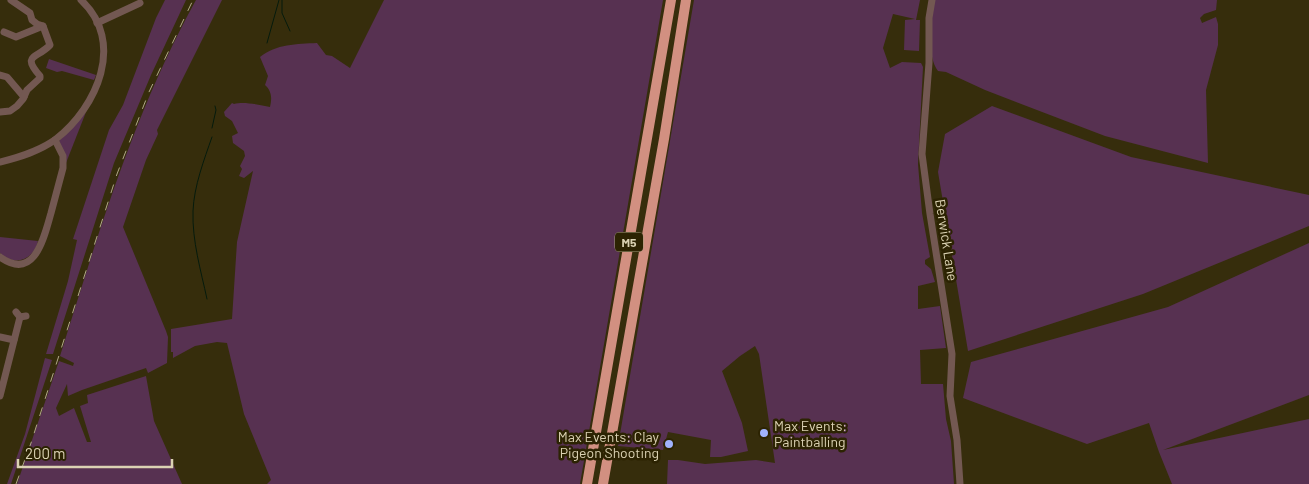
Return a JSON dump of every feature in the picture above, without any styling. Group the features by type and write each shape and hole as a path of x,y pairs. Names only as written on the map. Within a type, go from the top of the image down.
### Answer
{"highway":[{"name":"M5","path":"587,484 671,0"},
{"name":"M5","path":"603,484 664,139 686,0"}],"street":[{"path":"11,0 30,13 32,20 43,26"},
{"path":"0,162 37,150 55,140 80,116 89,102 103,67 104,47 97,23 91,11 81,0"},
{"name":"Berwick Lane","path":"932,0 929,18 922,154 952,354 950,396 960,484"},
{"path":"97,23 140,3"},
{"path":"4,32 16,37 43,26"},
{"path":"0,112 10,112 40,77 32,66 32,58 50,45 43,26"},
{"path":"0,75 7,77 24,97"},
{"path":"0,257 8,262 22,264 33,258 41,247 63,168 63,156 55,140"},
{"path":"0,396 21,315"},
{"path":"0,337 14,340"}],"shaded area":[{"path":"165,0 186,0 151,75 114,163 53,354 46,354 68,281 77,240 73,239 109,130 123,105 156,18"},
{"path":"196,0 222,0 157,130 158,134 146,160 123,227 168,337 167,363 148,373 146,368 68,396 67,384 56,408 59,416 74,408 87,442 91,442 80,406 88,403 87,395 146,376 154,421 182,484 17,484 59,361 73,366 74,363 60,356 103,220 154,86"},
{"path":"384,0 663,0 580,484 267,484 271,480 244,414 227,343 217,342 195,346 173,358 173,352 171,352 171,329 232,319 237,242 253,171 244,178 239,176 242,169 240,166 245,156 244,151 233,143 232,136 238,133 232,121 225,116 224,112 232,103 247,103 270,107 271,95 265,85 268,76 260,57 273,49 317,43 326,55 332,56 350,68"},
{"path":"694,0 920,0 916,20 920,20 919,51 904,50 905,20 915,19 893,14 883,48 890,68 902,62 921,63 923,67 918,164 922,213 930,257 925,260 925,264 931,269 935,282 918,286 918,309 940,306 946,348 920,350 921,384 943,384 946,419 951,441 954,484 667,484 668,460 705,464 756,460 775,463 759,354 755,346 722,371 742,423 748,451 721,457 710,457 711,440 668,432 663,450 618,446"},
{"path":"935,0 1217,0 1216,10 1204,14 1200,18 1202,23 1216,17 1218,24 1218,45 1206,90 1208,163 1105,136 985,90 946,72 938,71 934,64 931,47 931,26"},
{"path":"49,59 96,75 94,80 46,68"},
{"path":"992,106 1131,157 1309,195 1309,226 1143,294 968,351 938,172 945,134"},
{"path":"86,112 66,163 59,141"},
{"path":"0,237 38,241 36,248 28,257 11,260 0,253"},
{"path":"1309,243 1309,395 1163,450 1309,419 1309,484 1172,484 1149,423 1087,444 963,398 971,362 1168,307"},
{"path":"45,358 52,360 11,484 7,484 25,434"}],"waterway":[{"path":"267,43 279,0"},
{"path":"282,0 282,13 290,31"},
{"path":"212,128 216,110 215,106"},
{"path":"207,299 195,245 193,211 197,183 212,137"}],"railway":[{"path":"16,484 31,443 117,174 149,92 193,0"}],"place":[{"name":"Max Events: Paintballing","path":"764,433"},
{"name":"Max Events: Clay Pigeon Shooting","path":"669,444"}]}
